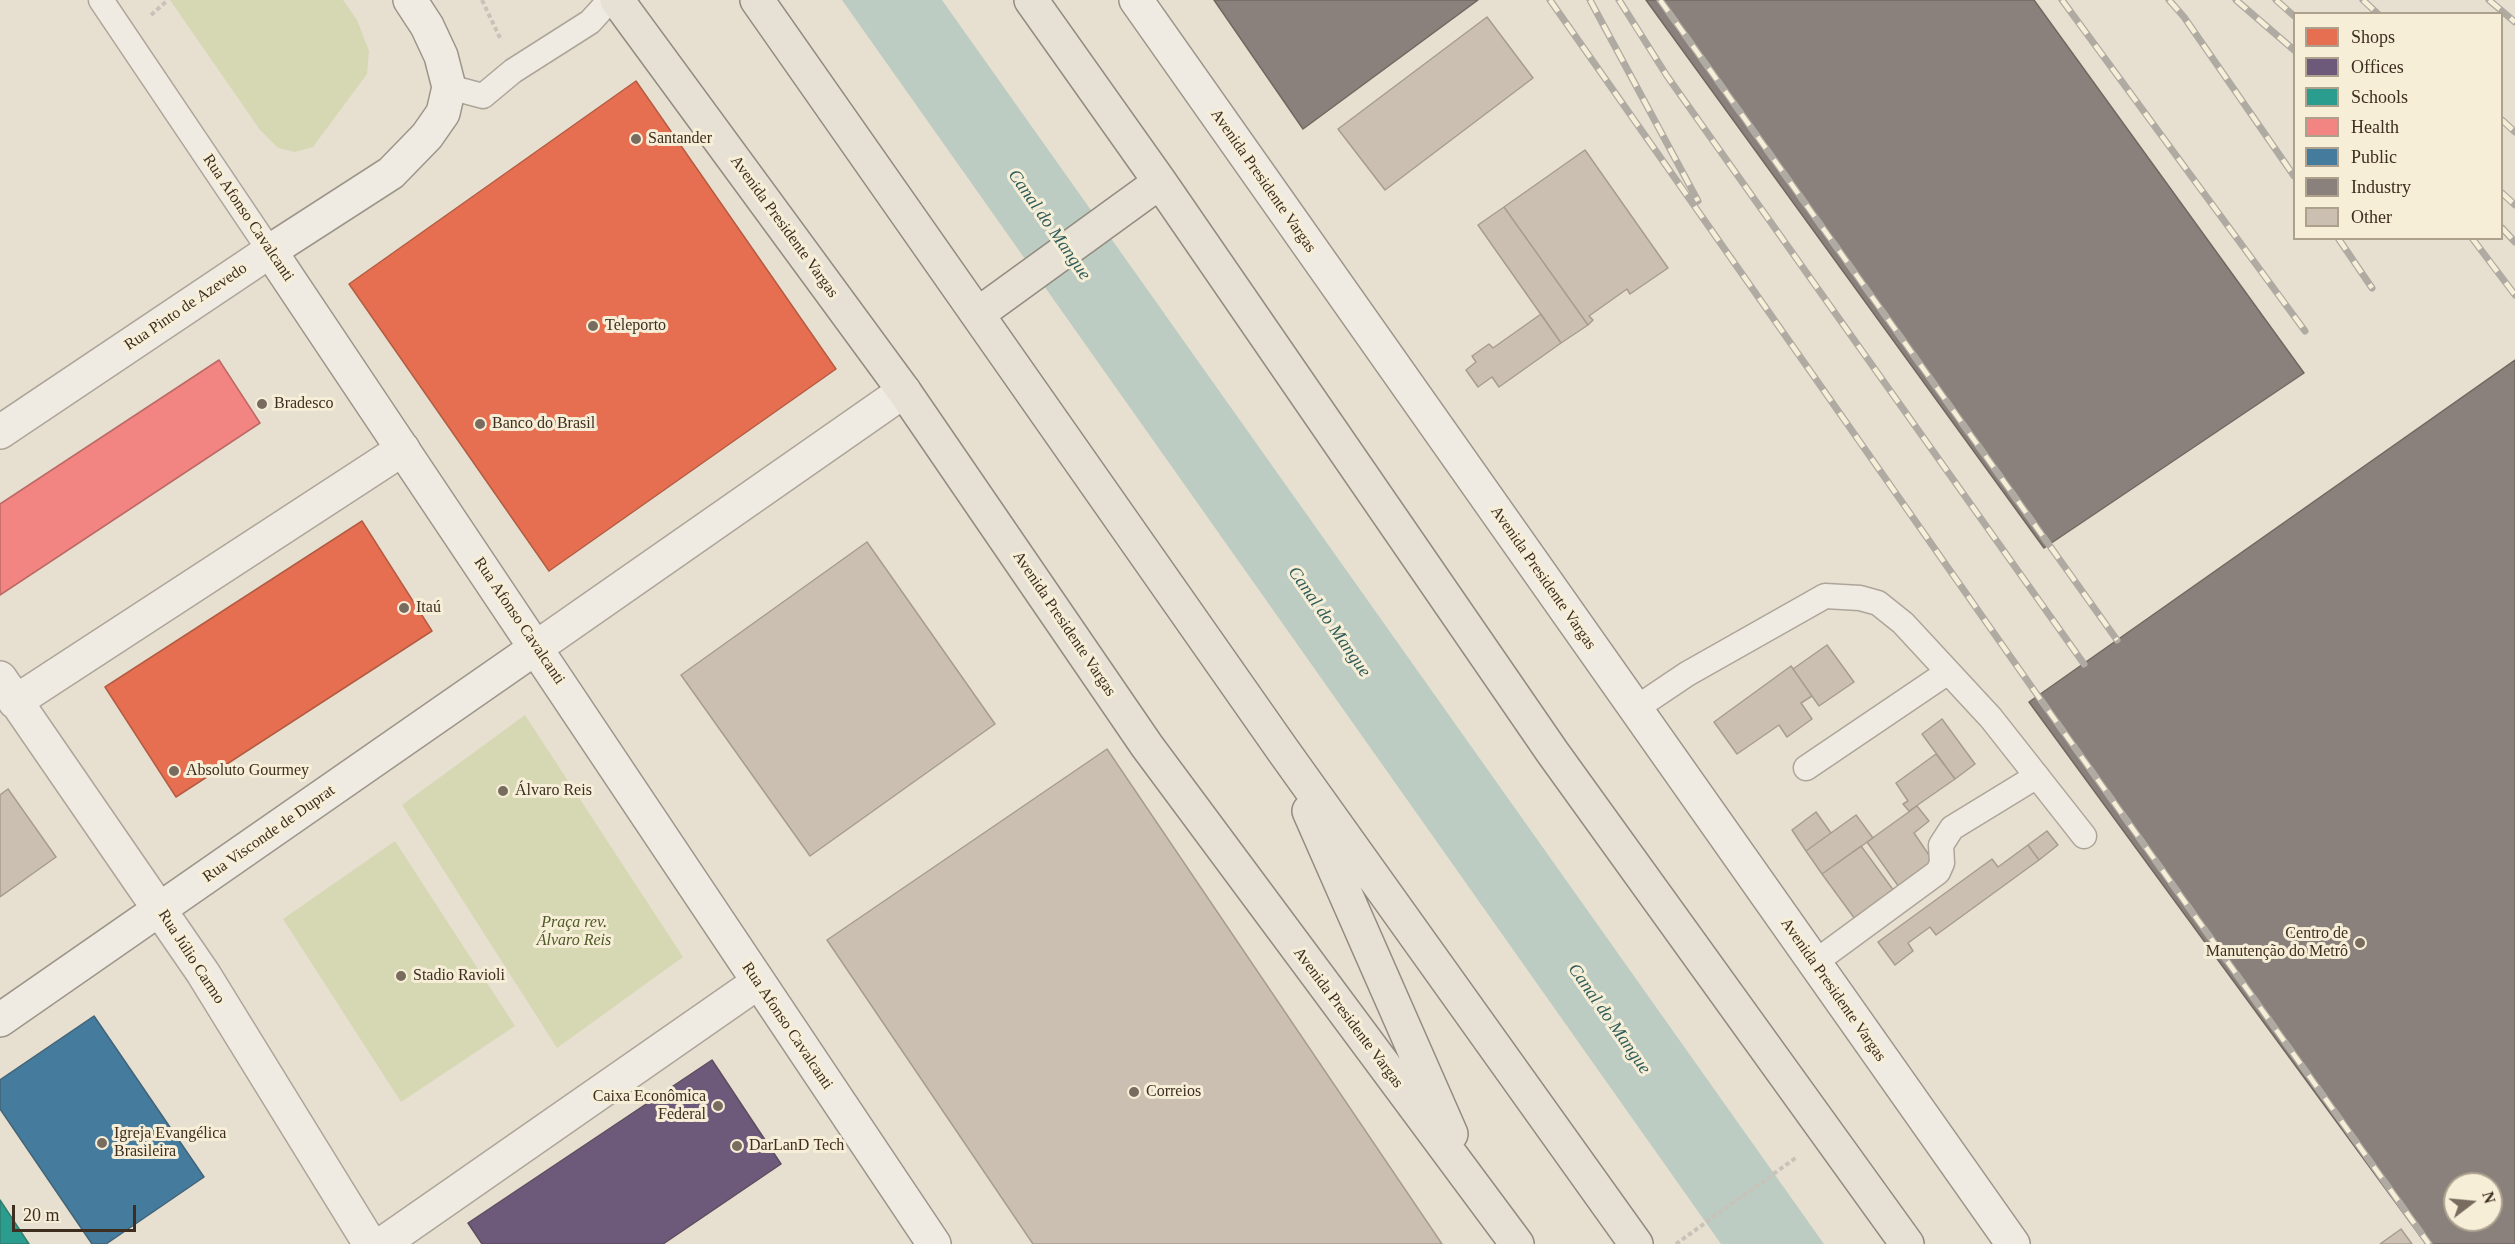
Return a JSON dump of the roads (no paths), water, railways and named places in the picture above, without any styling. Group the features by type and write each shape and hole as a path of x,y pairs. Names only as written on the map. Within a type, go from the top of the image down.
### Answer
{"main road":[{"name":"Avenida Presidente Vargas","path":"617,0 904,391 1147,746 1517,1244"},
{"path":"757,0 1282,749 1636,1244"},
{"path":"1031,0 1160,182 1553,753 1907,1244"},
{"path":"978,314 1160,182"},
{"path":"1282,749 1475,1189"}],"street":[{"path":"410,0 427,26 441,56 449,87"},
{"name":"Avenida Presidente Vargas","path":"1136,0 2013,1244"},
{"name":"Rua Pinto de Azevedo","path":"0,432 270,250 391,174 427,136 443,113 449,87"},
{"name":"Rua Afonso Cavalcanti","path":"270,250 537,647 757,983 934,1244"},
{"name":"Rua Visconde de Duprat","path":"0,1020 904,391"},
{"path":"8,690 403,449"},
{"name":"Rua Júlio Carmo","path":"8,690 160,909 224,1006 370,1244"},
{"path":"382,1244 757,983"}],"lane":[{"name":"Rua Afonso Cavalcanti","path":"101,0 270,250"},
{"path":"449,87 483,96 513,71 590,22 610,0"},
{"path":"1635,709 1687,674 1825,596 1860,598 1878,603 1904,623 1991,718 2084,836"},
{"path":"1806,768 1948,672"},
{"path":"1814,963 1938,872 1942,863 1941,845 1952,828 2037,776"}],"water":[{"name":"Canal do Mangue","path":"842,0 942,0 1824,1244 1721,1244"}],"railway":[{"path":"1550,0 2038,696 2429,1244"},
{"path":"1590,0 1698,201"},
{"path":"1619,0 1667,76 2084,664"},
{"path":"1660,0 2117,640"},
{"path":"2062,0 2305,331"},
{"path":"2169,0 2184,17 2293,175"},
{"path":"2236,0 2293,49"},
{"path":"2276,0 2293,15"},
{"path":"2363,0 2376,12"},
{"path":"2489,0 2515,22"},
{"path":"2503,121 2515,132"},
{"path":"2503,194 2515,205"},
{"path":"2503,229 2515,242"},
{"path":"2339,240 2372,288"},
{"path":"2474,240 2515,295"}],"place":[{"name":"Santander","path":"636,139"},
{"name":"Teleporto","path":"593,326"},
{"name":"Bradesco","path":"262,404"},
{"name":"Banco do Brasil","path":"480,424"},
{"name":"Itaú","path":"404,608"},
{"name":"Absoluto Gourmey","path":"174,771"},
{"name":"Álvaro Reis","path":"503,791"},
{"name":"Centro de Manutenção do Metrô","path":"2360,943"},
{"name":"Stadio Ravioli","path":"401,976"},
{"name":"Correios","path":"1134,1092"},
{"name":"Caixa Econômica Federal","path":"718,1106"},
{"name":"Igreja Evangélica Brasileira","path":"102,1143"},
{"name":"DarLanD Tech","path":"737,1146"}],"park label":[{"name":"Praça rev. Álvaro Reis","path":"574,932"}]}
